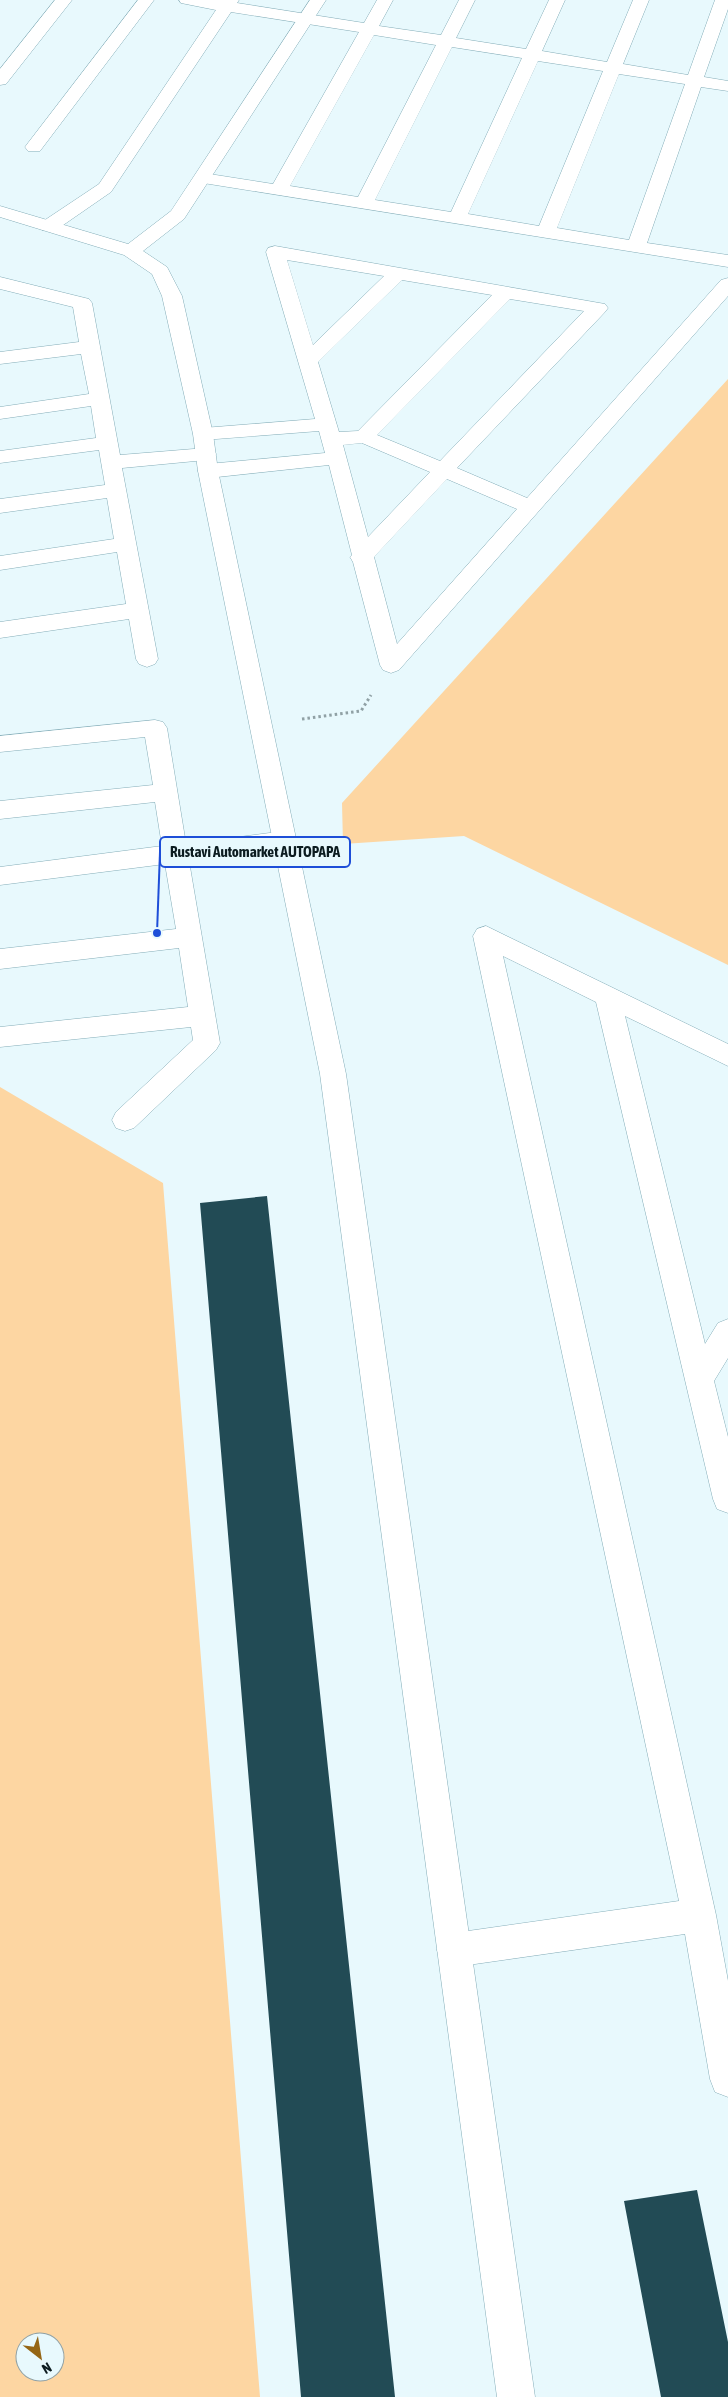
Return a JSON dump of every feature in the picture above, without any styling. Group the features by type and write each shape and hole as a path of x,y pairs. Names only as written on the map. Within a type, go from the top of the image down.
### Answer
{"street":[{"path":"0,80 64,0"},
{"path":"34,147 146,0"},
{"path":"187,0 229,3 307,19 728,86"},
{"path":"131,251 178,215 318,0"},
{"path":"279,190 385,0"},
{"path":"364,204 467,0"},
{"path":"457,218 557,0"},
{"path":"546,232 641,0"},
{"path":"636,246 723,0"},
{"path":"49,226 105,188 229,3"},
{"path":"203,178 728,260"},
{"path":"0,211 131,251 160,271 172,296 333,1074 516,2397"},
{"path":"361,557 598,308 275,252 331,441 361,557 391,665"},
{"path":"308,362 398,273"},
{"path":"0,283 82,302 147,659"},
{"path":"391,665 728,284"},
{"path":"364,437 506,292"},
{"path":"0,358 89,347"},
{"path":"0,413 99,398"},
{"path":"0,457 109,452 206,453 364,437 531,507"},
{"path":"206,453 331,441"},
{"path":"0,506 116,490"},
{"path":"0,563 126,544"},
{"path":"0,630 137,610"},
{"path":"0,744 155,728 207,1043 125,1120"},
{"path":"0,810 165,792"},
{"path":"0,876 285,840"},
{"path":"728,1056 486,936 699,1915 728,2079"},
{"path":"0,959 189,937"},
{"path":"607,996 728,1499"},
{"path":"0,1037 203,1016"},
{"path":"700,1380 728,1332"},
{"path":"454,1950 699,1915"}],"path":[{"path":"261,725 361,711 391,665"}],"shaded area":[{"path":"728,379 728,965 464,836 343,844 342,803"},
{"path":"0,1087 163,1183 260,2397 0,2397"}],"building":[{"path":"267,1196 395,2397 301,2397 200,1203"},
{"path":"697,2190 728,2342 728,2397 661,2397 624,2201"}],"place":[{"name":"Rustavi Automarket AUTOPAPA","path":"157,933"}]}
